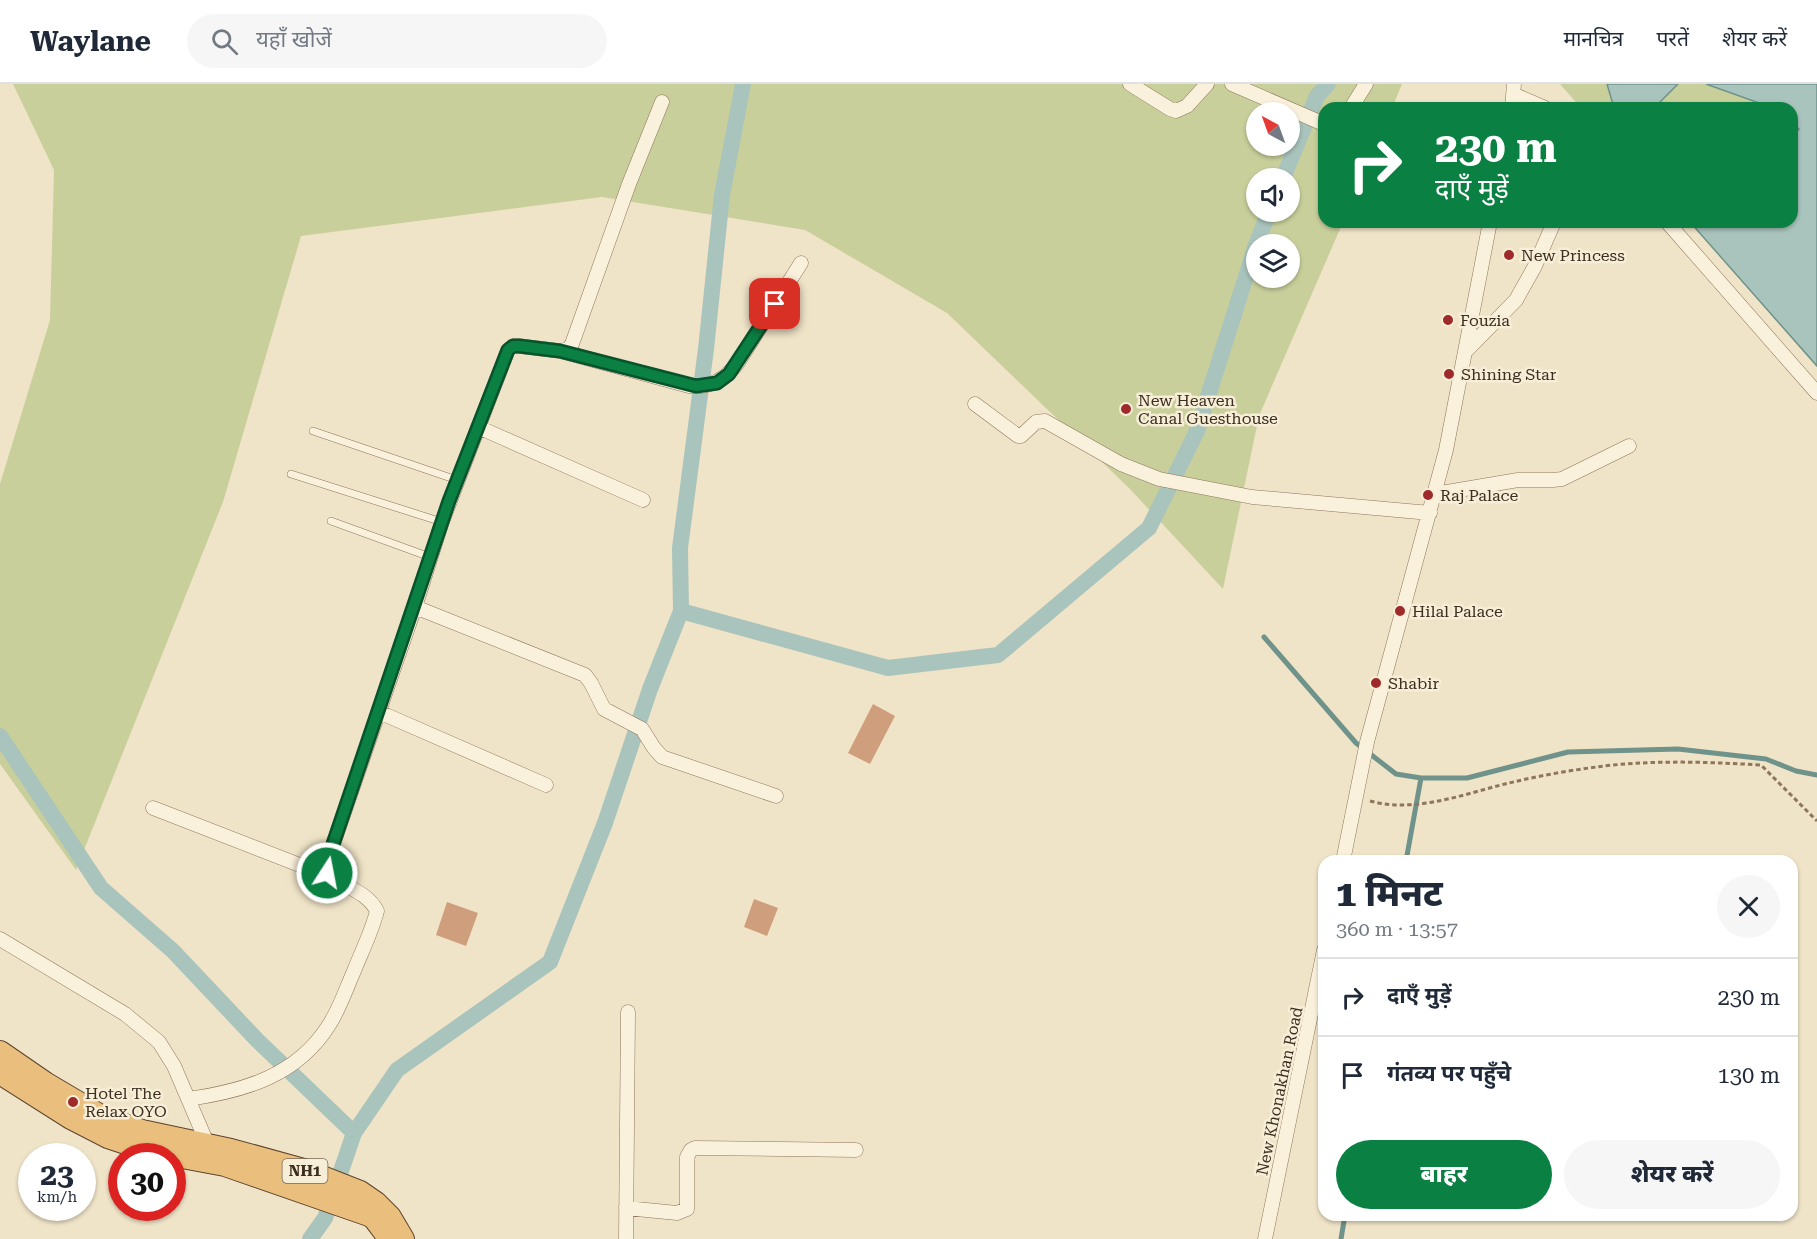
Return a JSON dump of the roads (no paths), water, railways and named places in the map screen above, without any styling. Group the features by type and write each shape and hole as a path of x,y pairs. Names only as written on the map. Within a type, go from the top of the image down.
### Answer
{"highway":[{"name":"NH1","path":"0,1052 53,1088 104,1118 219,1155 323,1177 360,1192 389,1239"},
{"name":"NH1","path":"0,1073 71,1118 108,1137 150,1151 219,1155"},
{"name":"NH1","path":"372,1209 390,1217 403,1239"}],"street":[{"path":"1130,84 1176,111 1186,106 1207,84"},
{"path":"1232,84 1318,121"},
{"path":"1354,102 1365,84"},
{"path":"1514,96 1530,102"},
{"path":"560,351 572,344 629,184 662,102"},
{"path":"1344,855 1368,742 1446,450 1489,228"},
{"path":"1465,352 1516,300 1535,266 1551,228"},
{"path":"1672,228 1817,393"},
{"path":"334,879 327,873 328,859 442,522 508,350 513,346 519,346 560,351 696,386 717,383 737,364 801,263"},
{"path":"975,404 1018,436 1021,436 1036,422 1045,421 1121,464 1159,479 1252,497 1430,513"},
{"path":"478,427 642,500"},
{"path":"1435,494 1518,480 1562,478 1629,446"},
{"path":"415,607 585,675 604,709 642,729 658,753 670,761 776,796"},
{"path":"379,712 546,785"},
{"path":"153,808 334,879 367,897 377,911 333,1019 321,1037 293,1062 270,1078 225,1094 188,1099"},
{"path":"0,939 125,1014 159,1042 174,1066 188,1099 219,1155"},
{"name":"New Khonakhan Road","path":"1265,1239 1318,979"},
{"path":"626,1239 628,1012"},
{"path":"626,1208 677,1213 687,1209 687,1157 695,1148 856,1150"}],"lane":[{"path":"313,431 457,480"},
{"path":"291,474 442,522"},
{"path":"331,521 430,557"}],"water":[{"path":"1607,84 1678,84 1660,102 1612,102"},
{"path":"1706,84 1817,84 1817,366 1695,228 1798,228 1798,102 1756,102"}],"waterway":[{"path":"310,1239 325,1218 354,1133 397,1070 550,962 605,823 650,689 681,611 680,548 706,349 722,195 743,84"},
{"path":"1287,168 1317,96 1328,84"},
{"path":"681,611 888,668 998,655 1149,528 1197,431 1265,222"},
{"path":"1264,637 1356,743 1396,774 1421,778 1467,778 1568,752 1678,749 1766,759 1796,771 1817,775"},
{"path":"0,736 101,888 173,951 257,1040 354,1133"},
{"path":"1407,855 1421,778"},
{"path":"1341,1239 1344,1221"}],"place":[{"name":"New Princess","path":"1509,255"},
{"name":"Fouzia","path":"1448,320"},
{"name":"Shining Star","path":"1449,374"},
{"name":"New Heaven Canal Guesthouse","path":"1126,409"},
{"name":"Raj Palace","path":"1428,495"},
{"name":"Hilal Palace","path":"1400,611"},
{"name":"Shabir","path":"1376,683"},
{"name":"Hotel The Relax OYO","path":"73,1102"}]}
